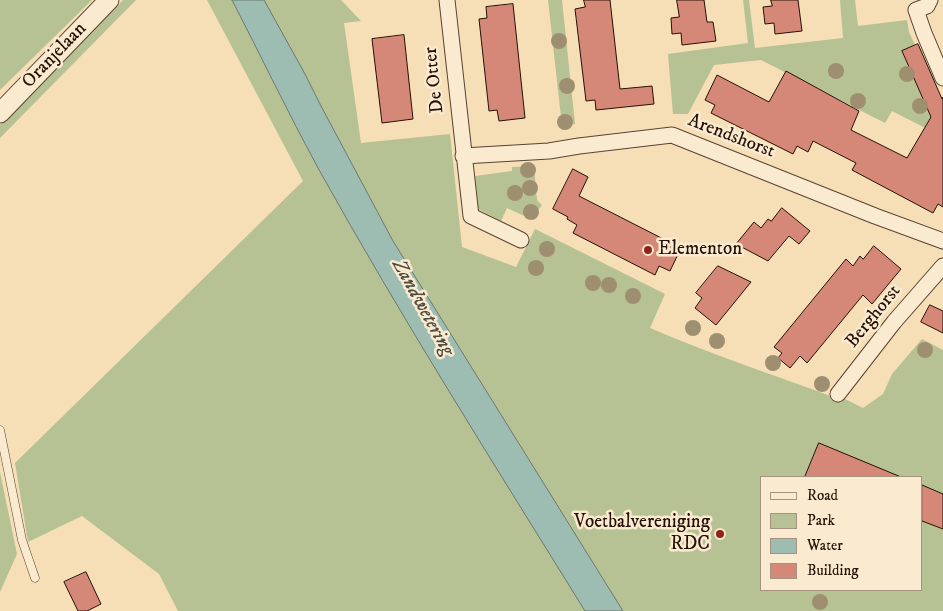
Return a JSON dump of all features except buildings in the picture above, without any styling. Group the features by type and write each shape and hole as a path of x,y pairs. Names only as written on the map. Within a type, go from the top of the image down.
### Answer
{"street":[{"name":"Oranjelaan","path":"0,113 109,0"},
{"name":"De Otter","path":"447,0 471,216 521,240"},
{"path":"930,0 927,6 916,10 943,78"},
{"name":"Arendshorst","path":"463,156 549,151 672,135 943,241"},
{"name":"Berghorst","path":"838,394 894,322 943,266"}],"lane":[{"path":"0,430 22,540 35,578"}],"green space":[{"path":"0,0 92,0 0,90"},
{"path":"123,0 136,0 0,138 0,125"},
{"path":"207,0 232,0 318,168 382,280 585,611 178,611 159,574 82,516 28,542 15,463 303,181"},
{"path":"264,0 341,0 361,21 344,23 361,143 450,134 462,247 516,267 535,229 665,294 650,328 833,397 843,398 863,408 883,394 892,374 922,339 943,350 943,611 623,611 393,241"},
{"path":"548,0 562,0 575,124 562,126"},
{"path":"743,0 749,0 755,48 843,38 840,0 855,0 858,26 907,20 909,32 915,45 902,52 934,123 943,137 892,111 885,123 761,60 714,65 688,114 673,114 668,54 748,43"},
{"path":"534,166 537,200 542,205 531,219 507,208 501,221 478,209 475,176 512,171 512,167"},
{"path":"0,472 17,554 0,592"}],"water":[{"name":"Zandwetering","path":"232,0 264,0 393,241 623,611 585,611 382,280 318,168"}],"place":[{"name":"Elementon","path":"648,250"},
{"name":"Voetbalvereniging RDC","path":"720,534"}]}
